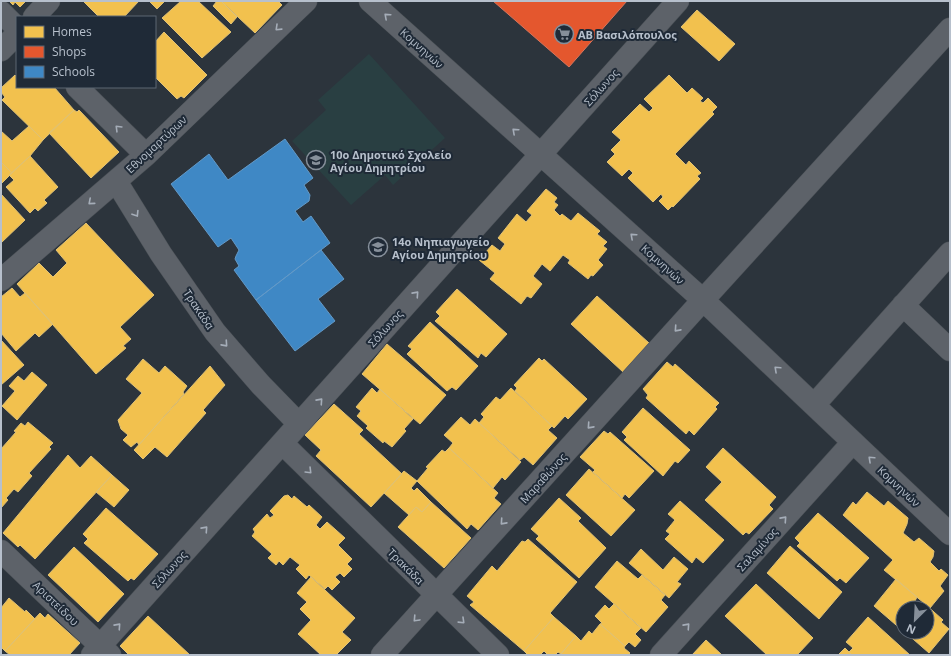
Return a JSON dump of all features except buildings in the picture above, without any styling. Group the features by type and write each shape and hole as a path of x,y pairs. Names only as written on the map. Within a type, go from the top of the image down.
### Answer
{"street":[{"path":"35,16 49,1"},
{"name":"Εθνομαρτύρων","path":"1,280 146,155 306,1"},
{"name":"Κομνηνών","path":"370,1 703,300 950,534"},
{"name":"Σόλωνος","path":"101,652 282,443 678,1"},
{"path":"1,12 16,27"},
{"name":"Μαραθώνος","path":"382,655 950,29"},
{"path":"1,50 16,35"},
{"path":"77,88 146,155"},
{"name":"Τρακάδα","path":"116,180 162,254 215,332 261,385 299,424"},
{"path":"814,405 950,253"},
{"path":"904,305 950,350"},
{"name":"Σαλαμίνος","path":"661,655 853,442"},
{"name":"Τρακάδα","path":"282,443 498,655"},
{"name":"Αριστείδου","path":"1,551 101,652"}],"green space":[{"path":"369,54 445,138 393,185 385,175 351,205 292,141 326,110 318,100"}],"place":[{"name":"ΑΒ Βασιλόπουλος","path":"564,34"},
{"name":"10ο Δημοτικό Σχολείο Αγίου Δημητρίου","path":"316,160"},
{"name":"14ο Νηπιαγωγείο Αγίου Δημητρίου","path":"378,247"}]}
